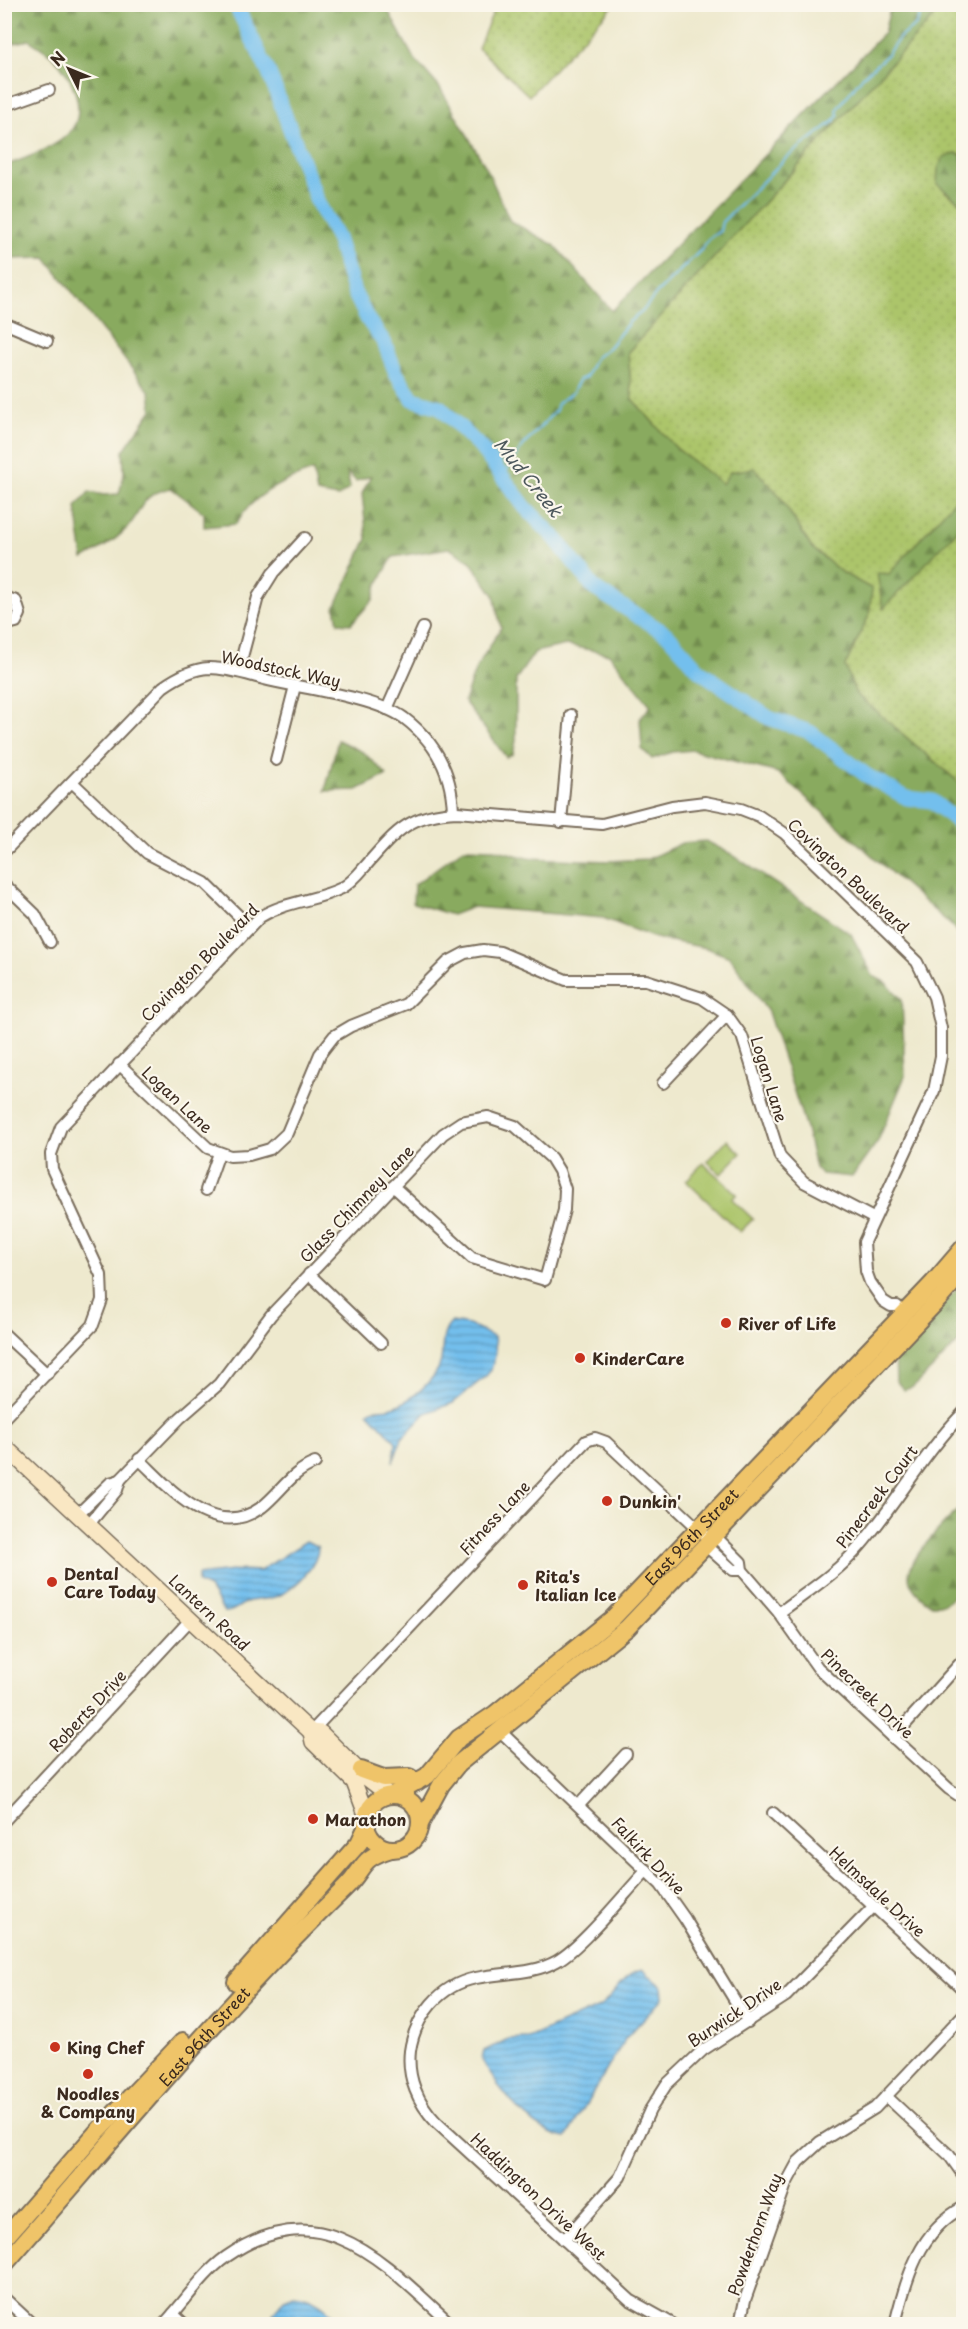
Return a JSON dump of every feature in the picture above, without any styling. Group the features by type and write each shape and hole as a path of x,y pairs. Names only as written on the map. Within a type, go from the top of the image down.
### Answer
{"main road":[{"name":"East 96th Street","path":"421,1822 449,1774 627,1628 896,1314 963,1247"},
{"name":"East 96th Street","path":"391,1795 418,1783 430,1773 459,1738 495,1714 612,1620 707,1537 864,1379 963,1270"},
{"path":"864,1379 881,1352 906,1324 896,1314"},
{"path":"361,1770 382,1778 396,1780 409,1777 418,1783"},
{"path":"391,1795 409,1799 415,1805 421,1822 415,1838 408,1845 391,1849 375,1842 367,1821 376,1801 391,1795"},
{"name":"East 96th Street","path":"4,2239 96,2132 209,2013 359,1843 367,1821"},
{"name":"East 96th Street","path":"4,2265 97,2154 244,1989 323,1907 346,1887 364,1862 377,1853 391,1849"}],"street":[{"path":"4,106 49,90"},
{"path":"4,323 47,341"},
{"path":"238,672 258,597 273,573 305,538"},
{"path":"4,597 16,601 20,614 16,622 4,626"},
{"path":"387,709 423,628"},
{"name":"Woodstock Way","path":"4,852 172,681 193,670 209,668 238,672 387,709 419,731 439,756 449,781 453,812"},
{"path":"276,760 294,686"},
{"path":"561,822 571,716"},
{"path":"72,782 147,853 205,883 250,927"},
{"name":"Covington Boulevard","path":"4,1418 93,1325 99,1313 101,1275 56,1183 51,1154 61,1126 260,917 283,905 343,887 408,823 425,816 453,812 602,825 689,803 705,802 741,808 759,816 784,833 917,962 929,985 938,1012 942,1041 939,1070 922,1116 873,1218 864,1242 866,1271 877,1294 896,1314"},
{"path":"4,884 35,914 50,942"},
{"name":"Logan Lane","path":"119,1064 198,1140 219,1153 249,1155 270,1149 279,1142 294,1122 327,1042 341,1030 406,1004 443,967 465,953 483,950 500,952 566,980 638,979 655,982 702,998 727,1016 742,1036 780,1157 804,1182 873,1218"},
{"path":"663,1083 727,1016"},
{"name":"Glass Chimney Lane","path":"83,1519 117,1490 120,1480 139,1459 180,1418 219,1384 271,1315 309,1274 393,1186 443,1134 461,1122 488,1117 515,1126 550,1158 563,1180 564,1210 545,1280 472,1258 393,1186"},
{"name":"Logan Lane","path":"206,1190 219,1153"},
{"path":"309,1274 381,1343"},
{"path":"4,1334 47,1374"},
{"name":"Pinecreek Court","path":"779,1614 830,1575 859,1548 935,1442 963,1412"},
{"name":"Fitness Lane","path":"311,1732 586,1441 595,1438 606,1442 707,1537"},
{"name":"Lantern Road","path":"4,1446 311,1732 313,1742 354,1782 367,1821"},
{"path":"139,1459 191,1507 221,1518 254,1512 297,1471 315,1463"},
{"name":"Pinecreek Drive","path":"707,1537 741,1562 742,1570 779,1614 818,1668 949,1789 963,1799"},
{"name":"Roberts Drive","path":"4,1821 191,1619"},
{"path":"893,1738 963,1659"},
{"name":"Falkirk Drive","path":"499,1731 647,1870 680,1911 748,2022"},
{"name":"Lantern Road","path":"311,1732 321,1733 361,1770 363,1775 391,1795"},
{"path":"579,1805 626,1754"},
{"name":"Helmsdale Drive","path":"773,1813 963,1990"},
{"name":"Haddington Drive West","path":"647,1870 559,1960 536,1970 468,1980 450,1988 437,1998 416,2027 411,2043 410,2068 415,2092 431,2116 630,2300 672,2325"},
{"name":"Burwick Drive","path":"564,2240 620,2178 650,2110 666,2085 703,2050 792,1991 873,1907"},
{"name":"Powderhorn Way","path":"740,2325 745,2300 794,2169 806,2152 858,2120 886,2096 963,2014"},
{"path":"886,2096 947,2153 963,2176"},
{"path":"896,2325 922,2245 933,2229 963,2207"},
{"path":"164,2325 218,2265 237,2250 267,2237 311,2232 347,2240 376,2256 451,2325"},
{"path":"4,2298 32,2325"},
{"path":"173,2314 184,2325"}],"green space":[{"path":"496,4 614,5 529,96 478,48"},
{"path":"4,5 385,5 413,57 440,88 487,169 510,221 554,245 612,311 884,33 891,5 944,5 628,352 632,399 676,448 722,484 730,472 754,468 779,495 811,547 841,572 872,589 869,615 845,666 856,694 963,786 963,941 953,927 778,773 693,750 672,752 652,759 642,749 640,718 651,706 609,654 566,645 535,652 516,679 516,741 513,754 506,757 464,701 476,668 501,628 494,595 470,561 449,548 393,557 377,585 373,600 351,624 338,623 335,607 367,539 362,494 371,476 356,481 347,472 350,488 338,497 317,493 313,471 269,490 250,505 236,524 204,527 204,513 171,488 160,491 147,499 121,534 83,559 76,507 89,492 104,495 119,494 124,474 123,451 152,410 150,392 46,258 5,259 5,166 46,149 67,135 74,126 78,105 76,94 66,73 52,56 29,40 5,45"},
{"path":"944,5 963,5 963,156 961,154 945,192 964,205 963,786 856,694 845,666 869,615 871,589 841,572 811,547 779,495 722,484 676,448 632,399 628,352"},
{"path":"956,153 963,156 963,205 937,184 938,169 943,157"},
{"path":"963,491 963,524 883,609 877,573 889,574"},
{"path":"338,740 363,752 387,775 357,790 325,791"},
{"path":"706,841 731,854 851,934 873,976 885,982 902,999 905,1076 878,1141 852,1177 822,1174 815,1168 805,1125 768,1012 730,957 706,948 655,938 603,918 473,907 452,915 413,903 414,885 464,848 494,849 527,858 609,861 648,859 682,843"},
{"path":"727,1140 741,1153 721,1174 707,1161"},
{"path":"703,1163 737,1194 732,1199 753,1219 740,1232 686,1181"},
{"path":"963,1282 963,1338 913,1387 904,1390 896,1381 895,1356"},
{"path":"963,1505 963,1588 944,1604 930,1604 916,1592 911,1584 909,1575 911,1567 931,1538"}],"water":[{"path":"452,1322 469,1325 494,1337 496,1353 491,1370 453,1403 426,1413 402,1438 393,1462 396,1442 368,1412 397,1406 410,1399 426,1385 439,1368 444,1334"},
{"path":"306,1541 318,1547 315,1561 300,1581 278,1596 249,1601 232,1611 224,1612 209,1588 198,1583 198,1575 241,1570 260,1571"},
{"path":"643,1970 662,1986 663,1998 625,2039 566,2138 541,2128 506,2096 482,2060 484,2051 508,2039 529,2038 599,2007 629,1976"},
{"path":"294,2295 315,2301 343,2324 275,2324 273,2314 284,2299"}],"waterway":[{"name":"Mud Creek","path":"235,4 269,73 318,203 337,238 354,292 368,320 384,342 396,373 413,399 440,407 481,448 525,507 555,538 595,589 668,635 700,671 769,718 810,732 866,775 907,798 932,801 964,827"},
{"path":"503,476 523,446 556,410 558,403 573,392 579,380 586,377 595,358 609,347 630,321 642,312 657,293 702,249 708,239 720,231 722,222 786,158 834,121 838,115 837,109 863,76 884,58 900,37 916,25 925,4"}],"place":[{"name":"River of Life","path":"726,1323"},
{"name":"KinderCare","path":"580,1358"},
{"name":"Dunkin'","path":"607,1501"},
{"name":"Dental Care Today","path":"52,1582"},
{"name":"Rita's Italian Ice","path":"523,1585"},
{"name":"Marathon","path":"313,1819"},
{"name":"King Chef","path":"55,2047"},
{"name":"Noodles & Company","path":"88,2074"}]}
